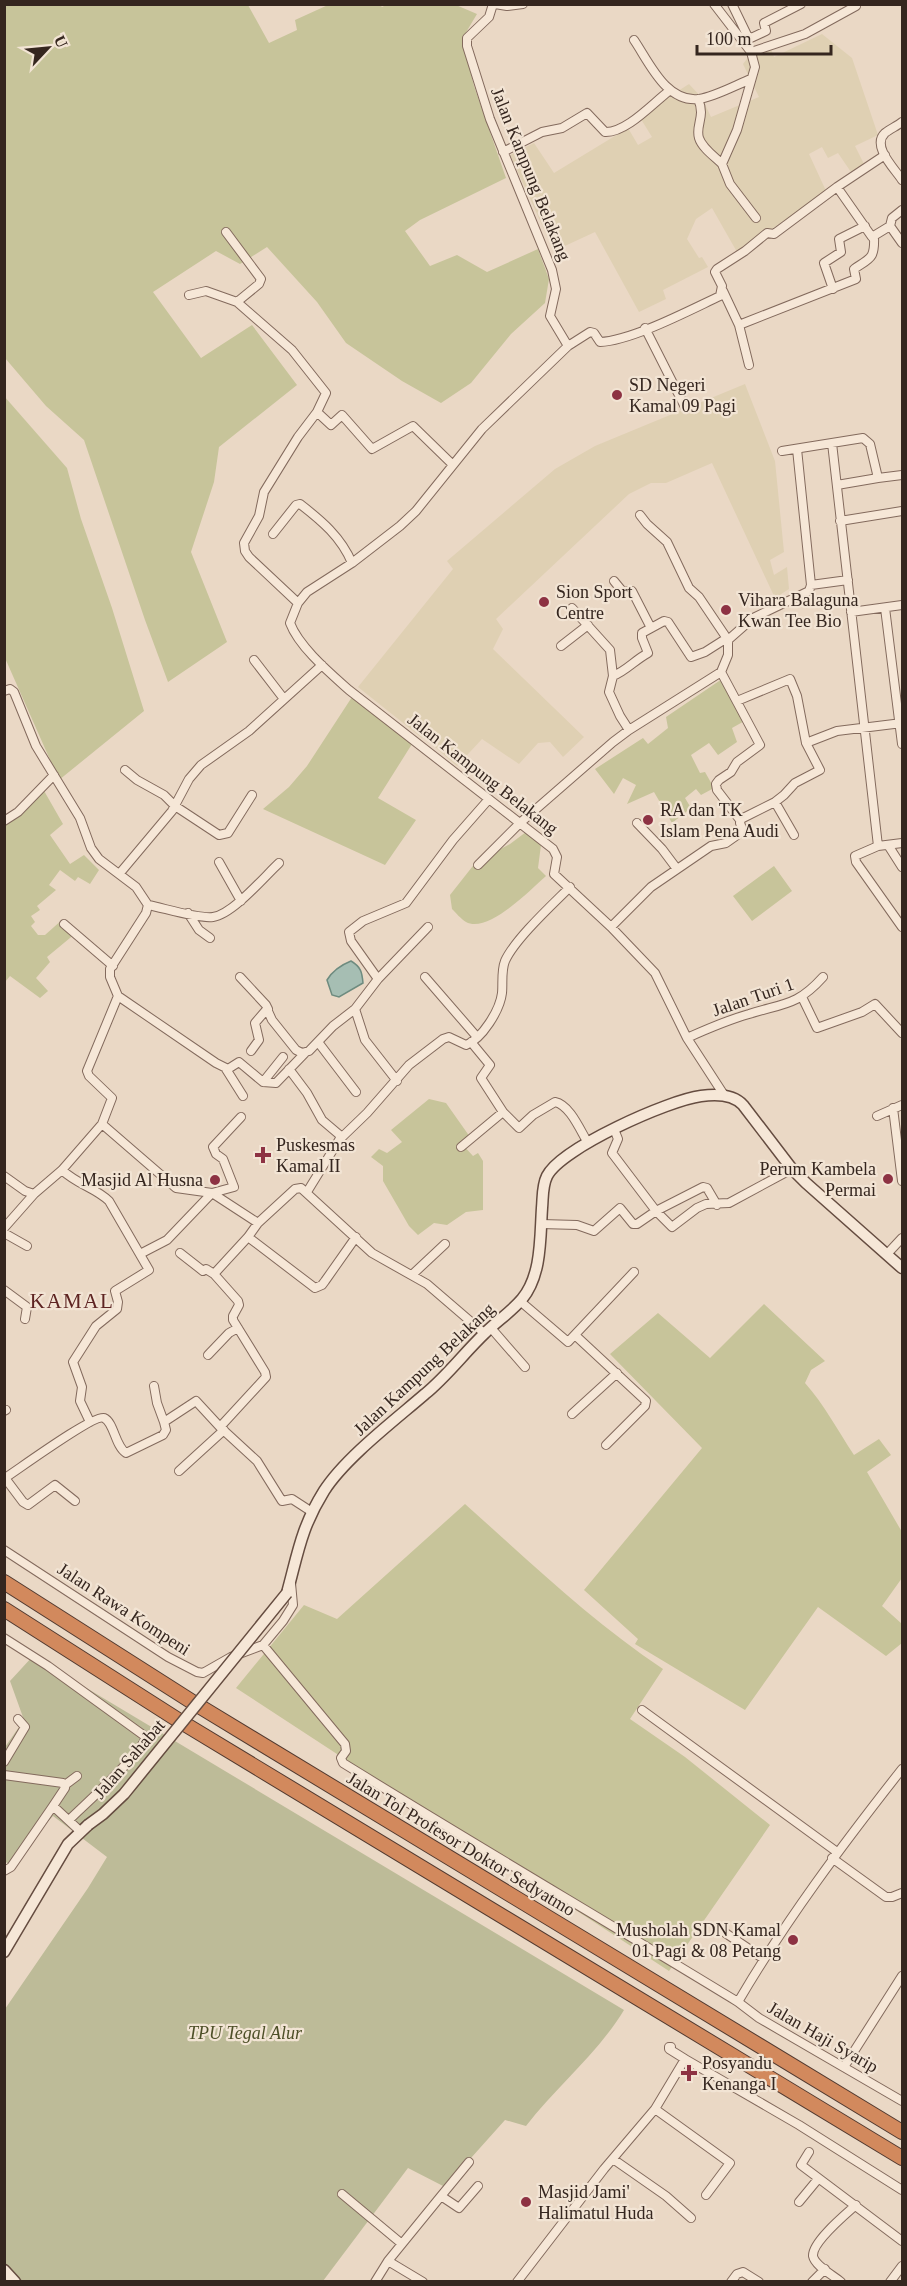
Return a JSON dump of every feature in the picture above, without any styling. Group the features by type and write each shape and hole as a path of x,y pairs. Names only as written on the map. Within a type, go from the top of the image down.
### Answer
{"highway":[{"name":"Jalan Tol Profesor Doktor Sedyatmo","path":"4,1582 194,1704 903,2132"},
{"path":"4,1609 178,1720 903,2157"}],"street":[{"path":"494,4 507,6 524,4"},
{"name":"Jalan Kampung Belakang","path":"494,4 489,17 467,38 466,42 503,152 552,270 556,289 550,316 568,346"},
{"path":"714,4 751,52 754,67 737,130 722,164"},
{"path":"732,4 747,35 751,38 766,32 764,23 801,4"},
{"path":"751,52 806,34 856,6"},
{"path":"634,40 669,91 698,99 751,80"},
{"path":"503,152 542,132 562,128 587,113 605,132 616,131 626,126 669,91"},
{"path":"698,99 702,112 698,137 722,164 730,184 756,218"},
{"path":"903,122 884,134 880,141 881,149 903,180"},
{"path":"749,365 739,325 723,291 717,269 767,233 774,234 885,155"},
{"path":"739,325 857,278 854,269 871,259 874,237 837,187"},
{"path":"874,237 890,226 892,218 903,210"},
{"path":"833,289 824,263 841,252 839,239 865,226"},
{"path":"890,226 903,243"},
{"path":"226,232 261,279 259,284 237,302"},
{"path":"189,295 206,291 237,302 292,350 325,390 326,395 317,412 298,436 264,492 259,516 244,543 249,557 298,603 315,585 352,563 416,511 452,464 508,403 568,346 590,332 594,333 601,342 645,328 720,296 723,291"},
{"path":"645,328 686,409"},
{"path":"317,412 331,425 342,416 372,449 413,426 452,464"},
{"path":"782,451 863,438 870,444 878,478"},
{"path":"832,443 878,846"},
{"path":"612,676 624,672 636,660 648,653 642,635 664,621 668,622 691,657 727,639 753,618 809,591 811,585 796,449"},
{"path":"837,484 903,475"},
{"path":"273,534 296,505 300,504 331,530 345,548 352,563"},
{"path":"840,521 903,511"},
{"path":"478,865 520,823 629,730 721,672 728,655 727,639 699,597 689,588 668,542 640,515"},
{"path":"811,585 848,580"},
{"path":"614,581 623,592 632,591 651,628"},
{"name":"Jalan Kampung Belakang","path":"298,603 290,619 291,627 322,665 349,690 554,850 556,857 554,873 655,973 687,1038 724,1095"},
{"path":"851,612 903,605"},
{"path":"572,608 610,650 612,676 610,695 629,730"},
{"path":"885,608 903,744"},
{"path":"561,646 588,625"},
{"path":"254,660 284,699"},
{"path":"120,873 176,806 189,779 201,765 249,731 322,665"},
{"path":"611,927 651,886 714,844 726,843 741,835 743,831 740,820 717,790 716,784 731,772 737,762 760,747 721,672"},
{"path":"737,701 790,679 797,696 806,743 820,770 795,783 775,802 740,820"},
{"path":"4,691 10,689 14,692 36,746 80,818 91,848 99,859 136,887 148,904 213,917 241,901 279,863"},
{"path":"806,743 837,731 901,723"},
{"path":"125,770 219,835 224,835 252,795"},
{"path":"4,821 18,812 56,778"},
{"path":"378,979 351,941 349,932 363,921 406,903 453,840 489,799"},
{"path":"775,802 794,835"},
{"path":"637,823 662,849 677,869"},
{"path":"901,843 878,846 857,854 855,859 903,927"},
{"path":"888,845 903,867"},
{"path":"219,862 241,901"},
{"path":"307,1192 342,1137 397,1081 409,1065 443,1039 449,1037 463,1045 474,1040 498,1009 502,992 503,969 507,957 543,914 570,887"},
{"path":"148,904 146,913 113,966 110,977 118,996 226,1069 243,1096"},
{"path":"188,913 199,930 210,938"},
{"path":"64,924 113,966"},
{"path":"226,1069 239,1062 263,1082 275,1084 333,1026 355,1009 378,979 428,927"},
{"name":"Jalan Turi 1","path":"687,1038 751,1013 788,1004 802,997 823,976"},
{"path":"240,977 266,1005 272,1020 296,1050 305,1053"},
{"path":"424,977 474,1040 490,1065 480,1077 503,1112 520,1128 533,1115 557,1102 568,1111 588,1143"},
{"path":"4,1228 34,1194 62,1170 102,1124 111,1098 88,1077 87,1071 118,996"},
{"path":"802,997 817,1028 862,1012 875,1004 903,1033"},
{"path":"251,1051 259,1040 255,1023 264,1010 268,1009"},
{"path":"355,1009 365,1040 397,1081"},
{"path":"318,1042 356,1092"},
{"path":"263,1082 283,1057"},
{"path":"289,1069 307,1093 322,1120 342,1137"},
{"name":"Jalan Kampung Belakang","path":"287,1593 302,1534 326,1489 340,1472 389,1425 441,1381 520,1301 528,1290 538,1263 543,1188 547,1176 566,1156 614,1129 687,1099 703,1095 724,1095 740,1101 792,1169 830,1206 903,1268"},
{"path":"877,1116 903,1105"},
{"path":"893,1108 903,1181"},
{"path":"461,1147 503,1112"},
{"path":"102,1124 176,1188 213,1192 234,1187 223,1159 216,1154 213,1148 241,1116"},
{"path":"614,1129 618,1139 612,1153 656,1211 672,1227 697,1208 706,1204 729,1203 792,1169"},
{"path":"62,1170 75,1181 103,1195 109,1201 149,1270 115,1291 117,1308 96,1326 73,1362 82,1387 80,1401 90,1422"},
{"path":"4,1176 25,1191 34,1194"},
{"path":"541,1224 577,1225 594,1231 620,1208 635,1224 703,1187 707,1188 717,1205"},
{"path":"214,1274 258,1223 295,1189 301,1188 384,1261 413,1274 488,1331 525,1367"},
{"path":"213,1192 258,1223"},
{"path":"140,1254 167,1240 213,1192"},
{"path":"4,1233 27,1246"},
{"path":"248,1237 315,1288 325,1281 356,1237"},
{"path":"888,1253 903,1238"},
{"path":"413,1274 445,1244"},
{"path":"179,1471 222,1429 266,1377 232,1316 239,1305 238,1301 214,1274 206,1269 203,1271 180,1253"},
{"path":"520,1301 566,1342 576,1336 634,1272"},
{"path":"4,1290 27,1307 25,1319"},
{"path":"208,1355 227,1335 238,1328"},
{"path":"576,1336 645,1398 646,1403 606,1445"},
{"path":"572,1414 617,1373"},
{"path":"75,1501 55,1485 28,1505 23,1502 5,1478 72,1431 98,1418 106,1419 126,1453 163,1435 166,1430 154,1386"},
{"path":"164,1422 196,1401 257,1461 282,1501 292,1499 312,1512"},
{"name":"Jalan Rawa Kompeni","path":"4,1550 168,1657 197,1672 209,1671 231,1657 263,1645"},
{"path":"263,1645 293,1605 291,1580"},
{"name":"Jalan Sahabat","path":"4,1952 68,1844 124,1794 287,1593"},
{"path":"4,1638 48,1666 146,1737 145,1742 134,1754 69,1820"},
{"name":"Jalan Haji Syarip","path":"263,1645 345,1744 346,1751 341,1758 343,1763 738,2002 759,2018 903,2101"},
{"path":"642,1710 835,1855 886,1897 903,1893"},
{"path":"4,1762 26,1727 18,1719"},
{"path":"738,2002 764,1959 835,1855 903,1769"},
{"path":"4,1775 61,1782 65,1785"},
{"path":"4,1871 11,1867 65,1785 77,1776"},
{"path":"53,1806 69,1820 84,1828"},
{"path":"718,1928 764,1959"},
{"path":"844,2067 903,1976"},
{"path":"671,2047 669,2049 685,2059 799,2125 903,2190"},
{"path":"517,2282 655,2109 676,2078 672,2070 685,2059"},
{"path":"655,2109 730,2163 706,2195"},
{"path":"809,2152 801,2165 903,2241"},
{"path":"613,2159 666,2196 691,2217"},
{"path":"375,2282 388,2260 469,2162"},
{"path":"799,2202 818,2179"},
{"path":"441,2196 459,2208 478,2186"},
{"path":"342,2194 402,2244"},
{"path":"841,2282 817,2263 813,2255 815,2248 826,2233 855,2205"},
{"path":"388,2260 423,2282"},
{"path":"812,2282 825,2270"},
{"path":"4,2271 15,2282"},
{"path":"731,2282 737,2274 743,2272 759,2282"},
{"path":"890,2282 901,2272"}],"shaded area":[{"path":"388,4 456,5 477,14 462,39 474,86 506,178 420,220 405,231 430,266 457,255 487,272 538,249 549,279 545,303 511,334 471,383 441,403 402,381 346,343 317,302 267,247 240,264 216,251 153,292 201,358 252,325 297,385 219,447 214,482 191,552 227,642 168,682 84,440 46,406 5,358 4,5 248,5 269,43 297,30 295,20 328,5 380,5 382,7"},
{"path":"822,34 852,58 878,135 855,146 865,166 853,175 838,153 828,158 822,147 809,154 827,193 737,252 712,208 696,219 687,239 699,258 702,257 708,267 663,290 666,299 639,312 595,232 554,251 510,155 534,143 554,173 628,128 638,145 652,137 639,116 689,84 702,98 711,117 759,97 743,64 750,55 768,42 774,57"},
{"path":"745,384 775,461 784,552 770,560 774,575 787,567 789,589 775,598 712,463 666,483 651,483 629,494 496,619 503,629 493,649 584,737 563,757 550,742 538,743 519,764 482,739 457,766 435,747 441,739 428,729 422,738 358,687 453,569 447,561 555,469 595,446"},
{"path":"4,396 67,468 81,519 144,711 59,780 5,658"},
{"path":"725,677 748,719 732,728 737,742 718,755 709,743 691,755 700,773 705,772 714,788 701,795 696,789 685,798 691,808 672,823 654,792 627,804 636,785 623,778 614,794 595,769 643,738 648,744 668,728 666,717"},
{"path":"352,697 412,744 378,798 416,820 385,865 263,809 289,787 307,766"},
{"path":"43,789 63,824 50,835 70,864 84,855 99,870 90,884 78,877 75,881 60,870 49,885 56,890 37,906 40,910 31,916 35,922 31,926 38,935 45,935 63,919 76,933 47,957 50,962 36,978 48,991 40,998 10,976 5,982 5,814 6,817"},
{"path":"526,832 541,845 538,868 546,876 497,916 486,922 475,924 464,921 452,909 450,895 476,862 510,844"},
{"path":"774,866 792,891 752,921 733,896"},
{"path":"351,961 360,970 363,983 339,997 332,995 327,980 338,968"},
{"path":"429,1099 446,1103 470,1137 462,1144 473,1156 478,1153 483,1161 483,1210 466,1212 447,1225 434,1223 418,1235 409,1226 383,1181 383,1166 371,1157 379,1149 387,1153 402,1142 391,1130"},
{"path":"764,1304 825,1361 811,1370 805,1383 825,1409 854,1455 879,1439 891,1455 867,1472 902,1532 902,1578 882,1606 902,1624 902,1643 886,1656 818,1607 745,1710 635,1644 638,1639 584,1590 702,1448 610,1354 658,1313 710,1358"},
{"path":"465,1504 586,1611 663,1669 630,1719 685,1757 770,1825 669,1971 236,1688 304,1605 337,1619"}],"green space":[{"name":"TPU Tegal Alur","path":"33,1656 624,2010 602,2041 526,2126 505,2120 445,2187 408,2168 323,2281 5,2282 5,2009 107,1857 53,1816 8,1864 5,1861 5,1747 24,1720 10,1681"}],"place":[{"name":"SD Negeri Kamal 09 Pagi","path":"617,395"},
{"name":"Sion Sport Centre","path":"544,602"},
{"name":"Vihara Balaguna Kwan Tee Bio","path":"726,610"},
{"name":"RA dan TK Islam Pena Audi","path":"648,820"},
{"name":"Puskesmas Kamal II","path":"263,1155"},
{"name":"Perum Kambela Permai","path":"888,1179"},
{"name":"Masjid Al Husna","path":"215,1180"},
{"name":"Musholah SDN Kamal 01 Pagi & 08 Petang","path":"793,1940"},
{"name":"Posyandu Kenanga I","path":"689,2073"},
{"name":"Masjid Jami' Halimatul Huda","path":"526,2202"}],"district":[{"name":"KAMAL","path":"72,1301"}]}
